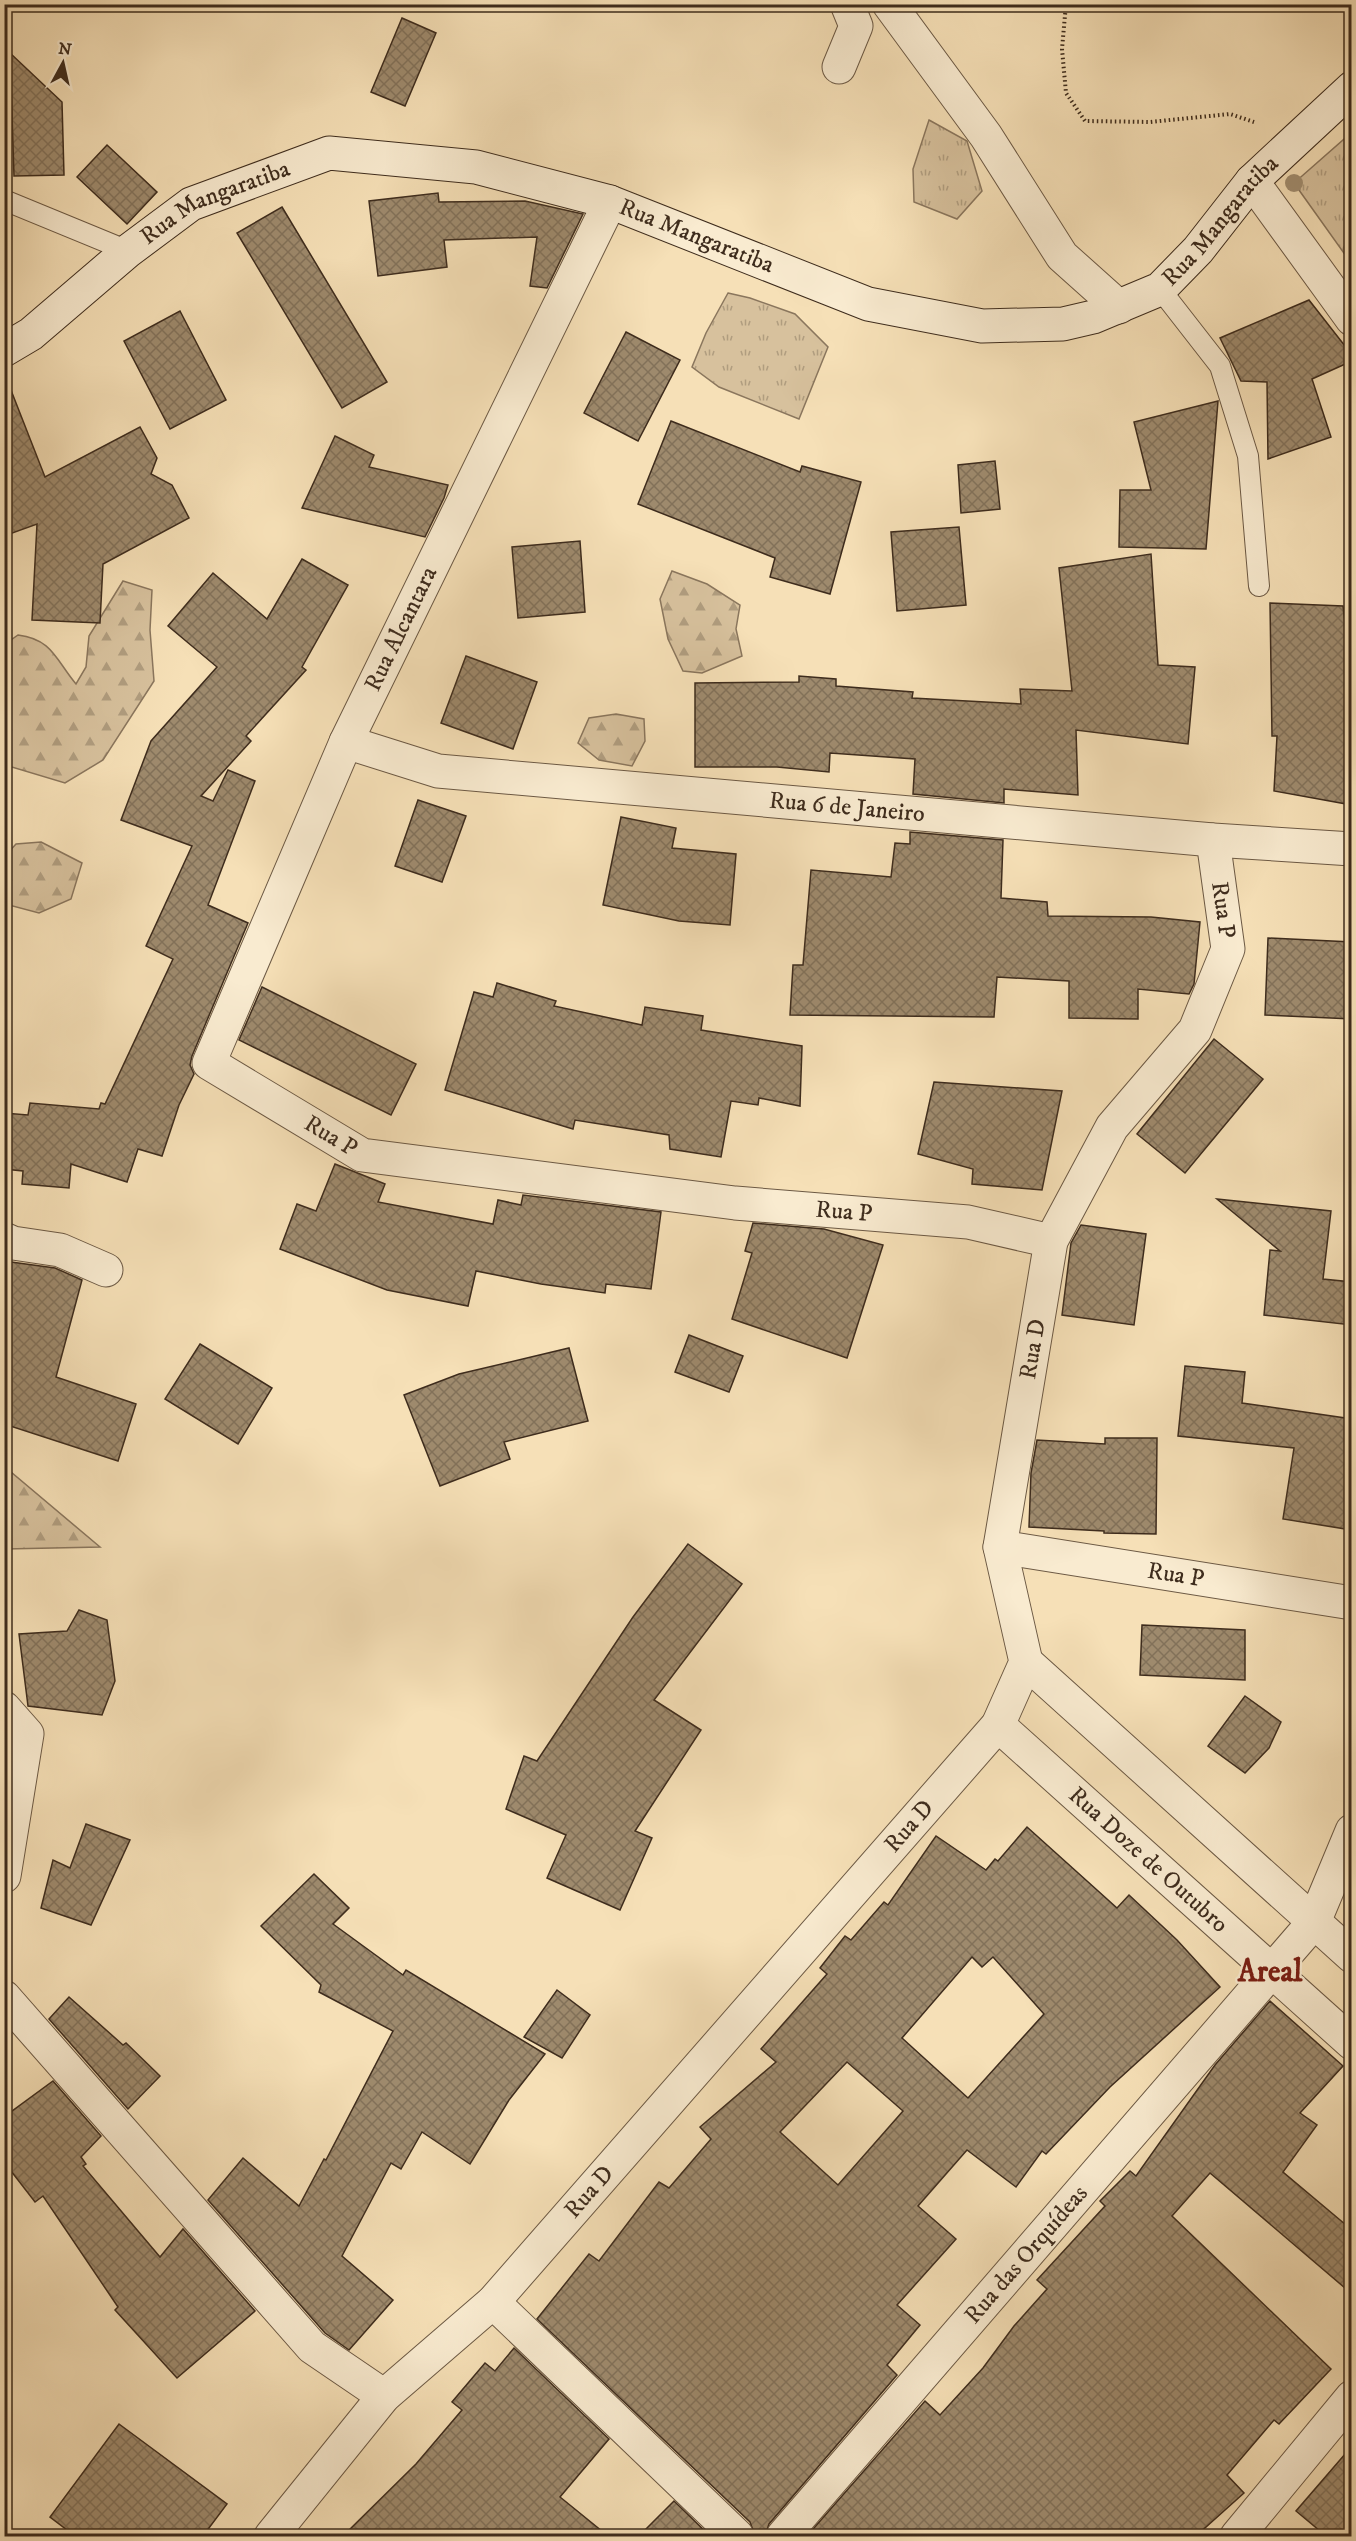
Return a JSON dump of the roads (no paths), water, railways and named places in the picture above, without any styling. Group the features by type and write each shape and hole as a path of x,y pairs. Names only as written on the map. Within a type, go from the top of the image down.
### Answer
{"street":[{"path":"839,67 856,26 848,4"},
{"path":"889,4 986,136 1062,256 1119,307"},
{"name":"Rua Mangaratiba","path":"4,350 31,334 128,251 191,204 329,153 476,166 610,202 868,304 982,326 1063,324 1093,317 1160,289 1198,250 1252,181 1352,88"},
{"path":"1252,181 1352,319"},
{"name":"Rua Alcantara","path":"209,1063 346,742 610,202"},
{"name":"Rua 6 de Janeiro","path":"346,742 438,771 1214,840 1352,849"},
{"name":"Rua P","path":"209,1063 362,1155 735,1203 968,1222 1051,1241 1112,1126 1195,1030 1228,949 1214,840"},
{"path":"4,1239 13,1243 60,1250 106,1270"},
{"name":"Rua D","path":"271,2536 384,2396 493,2302 998,1725 1026,1662 1000,1547 1051,1241"},
{"name":"Rua P","path":"1000,1547 1352,1602"},
{"path":"1026,1662 1352,1956"},
{"path":"4,1708 27,1734 4,1876"},
{"name":"Rua Doze de Outubro","path":"998,1725 1270,1972 1352,2043"},
{"name":"Rua das Orquídeas","path":"783,2536 1314,1922 1352,1831"},
{"path":"4,1997 312,2347 384,2396"},
{"path":"493,2302 737,2536"},
{"path":"1237,2536 1352,2397"}],"lane":[{"path":"4,200 128,251"},
{"path":"1160,289 1220,366 1248,456 1259,586"}],"district":[{"name":"Areal","path":"1270,1972"}]}
